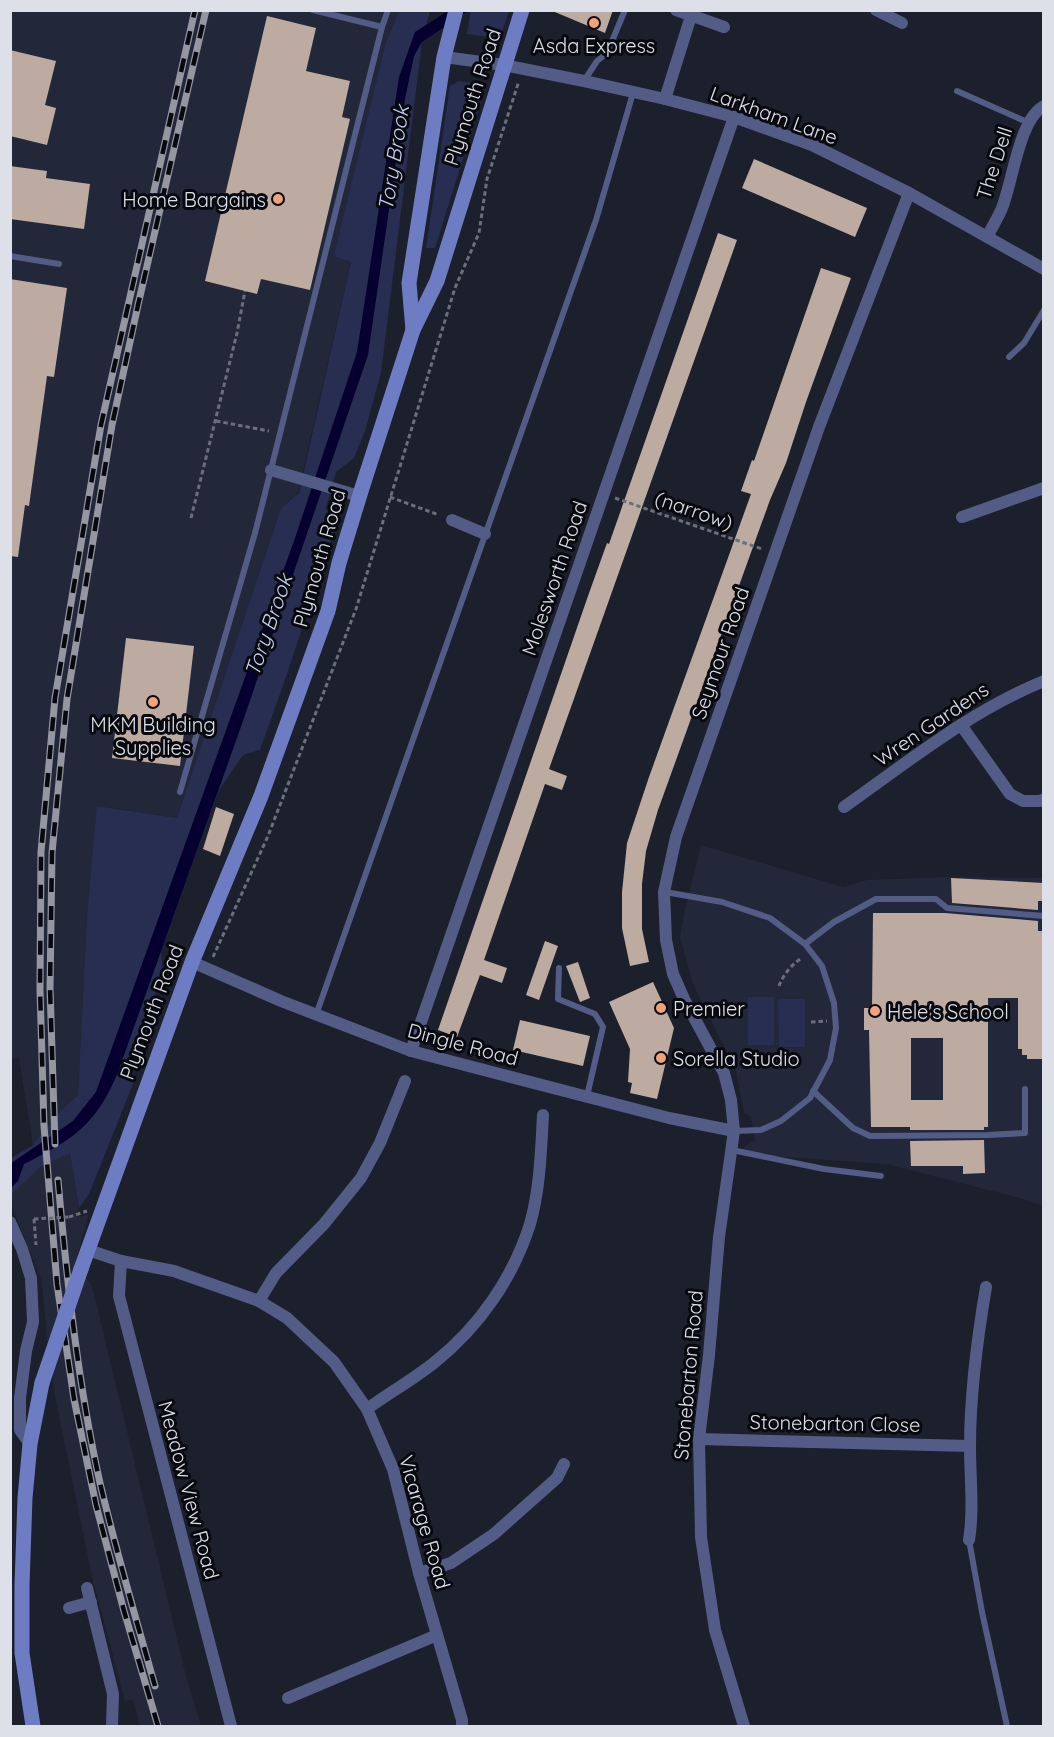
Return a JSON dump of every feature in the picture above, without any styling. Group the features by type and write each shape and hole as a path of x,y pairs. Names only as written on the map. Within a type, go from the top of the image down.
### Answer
{"main road":[{"name":"Plymouth Road","path":"413,330 409,283 444,57 456,10"},
{"name":"Plymouth Road","path":"33,1726 22,1653 23,1542 30,1444 42,1383 192,962 261,796 328,611 339,563 359,496 413,330 436,281 522,10"}],"street":[{"path":"676,10 724,27"},
{"path":"876,10 902,23"},
{"path":"665,99 691,16"},
{"name":"Larkham Lane","path":"444,57 504,65 584,81 734,117 812,145 909,193 1044,268"},
{"name":"The Dell","path":"987,237 1002,207 1027,122 1037,109 1044,106"},
{"name":"Molesworth Road","path":"411,1051 734,117"},
{"name":"Seymour Road","path":"734,1131 731,1100 724,1073 673,974 666,940 664,892 676,837 819,427 909,193"},
{"path":"271,470 359,496"},
{"path":"962,517 1044,488"},
{"path":"452,520 484,534"},
{"name":"Wren Gardens","path":"844,807 961,725 1011,694 1044,681"},
{"path":"961,725 1010,794 1023,801 1044,799"},
{"name":"Dingle Road","path":"192,962 316,1015 411,1051 669,1118 734,1131"},
{"path":"259,1300 276,1273 324,1224 361,1178 380,1143 405,1081"},
{"path":"366,1409 435,1363 466,1334 490,1305 515,1264 530,1222 540,1167 543,1115"},
{"name":"Stonebarton Road","path":"734,1131 719,1237 699,1439 701,1537 716,1630 744,1726"},
{"path":"10,1222 31,1278 33,1322 26,1351 20,1398 20,1430 30,1444"},
{"name":"Vicarage Road","path":"88,1250 121,1261 174,1271 259,1300 287,1318 334,1362 366,1409 393,1469 419,1573 462,1726"},
{"name":"Meadow View Road","path":"121,1261 119,1296 231,1726"},
{"path":"969,1540 971,1525 970,1446 975,1354 986,1287"},
{"name":"Stonebarton Close","path":"699,1439 970,1446"},
{"path":"419,1573 450,1563 494,1534 556,1478 564,1464"},
{"path":"87,1588 112,1694 112,1726"},
{"path":"69,1608 91,1602"},
{"path":"288,1698 437,1635"}],"lane":[{"path":"313,10 382,27"},
{"path":"180,792 252,544 388,10"},
{"path":"584,81 597,61 607,53 625,10"},
{"path":"957,91 1027,122"},
{"path":"316,1015 596,220 633,93"},
{"path":"10,256 59,264"},
{"path":"1009,357 1024,343 1044,310"},
{"path":"664,892 722,902 770,918 805,944 812,952 822,966 834,1003 836,1028 830,1060 810,1098 781,1121 760,1130 734,1131"},
{"path":"805,944 834,922 876,898 936,899 947,908 1044,916"},
{"path":"559,968 558,999 595,1014 603,1027 587,1096"},
{"path":"813,1091 854,1128 870,1136 968,1136 1025,1133 1025,1089"},
{"path":"731,1150 824,1169 881,1176"},
{"path":"969,1540 1007,1726"}],"path":[{"path":"207,969 268,836 356,609 455,288 479,233 487,178 523,69"},
{"path":"191,518 237,333 245,291"},
{"path":"216,421 280,433"},
{"name":"(narrow)","path":"604,494 775,554"},
{"path":"390,497 452,520"},
{"path":"779,986 782,978 797,961 812,952"},
{"path":"34,1219 69,1217"}],"shaded area":[{"path":"471,10 509,10 502,32 495,38 467,34"},
{"path":"11,11 399,11 386,42 335,256 351,261 298,493 281,508 177,818 98,806 87,915 78,1095 61,1110 33,1145 19,1058 11,1060"},
{"path":"399,11 430,11 422,42 381,373 365,431 354,458 336,472 326,508 334,532 260,750 243,755 219,790 161,952 163,970 134,1060 133,1084 89,1194 79,1208 70,1153 39,1168 11,1195 11,1158 33,1145 61,1110 78,1095 87,915 97,806 177,818 281,508 299,493 351,262 334,256 386,42"},
{"path":"459,81 486,85 435,248 426,248 450,86"},
{"name":"Hele's School","path":"701,845 843,887 867,880 948,877 1043,878 1043,1206 886,1164 743,1154 744,1147 755,1140 751,1117 744,1113 736,1071 693,984 680,937"},
{"path":"748,997 774,997 774,1045 748,1045"},
{"path":"778,999 805,999 805,1047 779,1047"},
{"path":"70,1152 80,1217 89,1213 75,1264 92,1286 186,1676 201,1726 140,1726 133,1699 125,1701 92,1577 55,1396 42,1282 11,1204 11,1195 39,1168"}],"water":[{"name":"Tory Brook","path":"448,11 468,11 422,42 414,56 405,99 368,355 243,721 118,1072 110,1090 92,1118 57,1147 24,1164 18,1181 11,1188 10,1164 73,1121 96,1092 294,541 357,352 399,77 415,32"}],"building":[{"name":"Asda Express","path":"550,10 613,10 605,33"},
{"name":"Home Bargains","path":"267,16 316,28 306,71 350,81 342,117 350,119 310,290 261,279 257,294 205,281"},
{"path":"10,50 56,61 45,105 56,108 47,145 10,136"},
{"path":"754,159 867,208 855,237 742,188"},
{"path":"10,166 47,171 46,178 90,184 84,229 10,219"},
{"path":"718,233 737,240 549,769 567,776 562,790 545,784 484,960 507,968 502,983 480,975 457,1037 438,1030 588,596 607,543 609,544"},
{"path":"821,268 851,278 786,463 770,500 658,810 646,851 642,884 642,929 649,962 630,966 622,928 622,892 627,843 751,494 741,491 752,460 754,461"},
{"path":"10,279 67,288 54,377 47,376 29,506 25,505 18,557 10,556"},
{"name":"MKM Building Supplies","path":"126,638 194,646 180,766 112,758"},
{"path":"216,807 234,814 220,856 203,849"},
{"path":"951,878 1044,883 1044,901 1038,901 1038,910 952,903"},
{"path":"873,913 945,913 1038,921 1038,931 1044,931 1044,1059 1027,1059 1027,1055 1022,1055 1022,1049 1018,1049 1018,998 988,998 988,1127 984,1127 984,1130 910,1130 910,1127 871,1127 869,1030 864,1030 864,1008 872,1008","holes":["911,1038 943,1038 943,1100 911,1100"]},
{"path":"545,941 558,946 539,1000 526,995"},
{"path":"578,962 590,998 580,1002 566,966"},
{"path":"653,982 674,1028 657,1099 630,1093 632,1083 628,1082 630,1049 609,1002"},
{"path":"520,1020 590,1036 583,1066 513,1050"},
{"path":"984,1140 985,1173 963,1174 963,1166 911,1166 910,1141"}],"railway":[{"path":"158,1726 96,1505 74,1399 57,1284 44,1126 40,989 41,852 55,698 101,425 195,10"},
{"path":"55,1144 50,988 52,853 67,699 112,425 206,10"},
{"path":"58,1180 74,1333 92,1446 126,1585 155,1686"}],"place":[{"name":"Asda Express","path":"594,23"},
{"name":"Home Bargains","path":"278,199"},
{"name":"MKM Building Supplies","path":"153,702"},
{"name":"Premier","path":"661,1008"},
{"name":"Hele's School","path":"875,1011"},
{"name":"Sorella Studio","path":"661,1058"}]}
